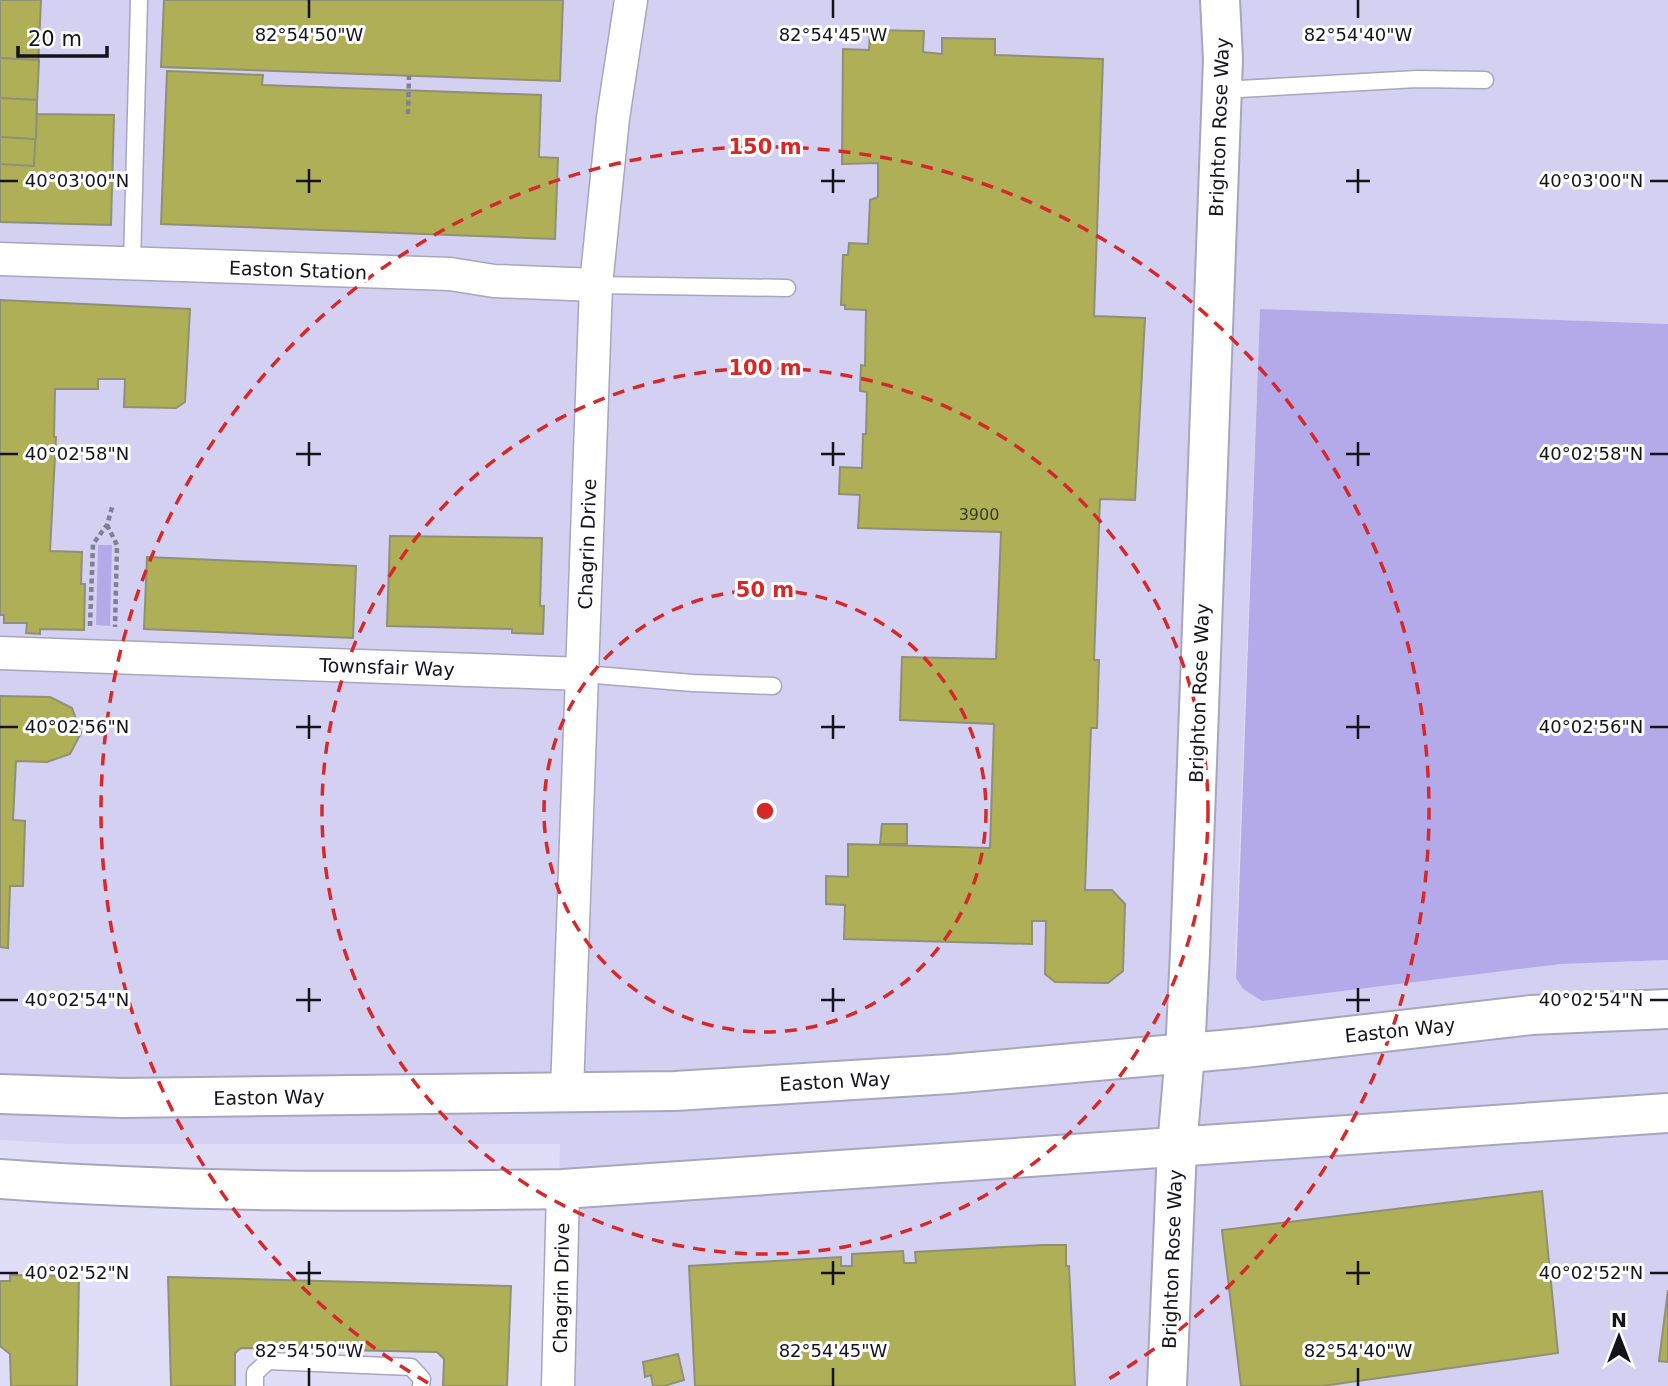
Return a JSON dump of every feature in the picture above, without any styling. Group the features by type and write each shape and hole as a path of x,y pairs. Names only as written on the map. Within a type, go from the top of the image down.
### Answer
{"main road":[{"name":"Brighton Rose Way","path":"1167,1386 1177,1147 1185,1053 1222,90 1220,0"},
{"name":"Easton Way","path":"0,1094 122,1098 675,1091 937,1075 1185,1053 1531,1015 1668,1009"},
{"path":"0,1179 379,1192 563,1189 1668,1113"}],"street":[{"name":"Chagrin Drive","path":"567,1091 596,285 613,118 631,0"},
{"name":"Easton Station","path":"0,259 450,274 494,281 596,285"},
{"name":"Townsfair Way","path":"0,653 583,674"},
{"name":"Chagrin Drive","path":"558,1386 563,1189"}],"lane":[{"path":"132,264 139,0"},
{"path":"1222,90 1418,79 1485,80"},
{"path":"596,285 787,288"},
{"name":"Townsfair Way","path":"583,674 773,686"},
{"path":"255,1386 255,1373 268,1361 411,1367 422,1379 421,1386"}],"path":[{"path":"408,114 409,76"},
{"path":"101,657 90,627 93,544 107,525 113,504"},
{"path":"101,657 114,628 117,545 107,525"}],"shaded area":[{"path":"0,0 1668,0 1668,324 1260,309 1235,962 1236,978 1243,989 1262,1001 1561,964 1668,960 1668,1386 555,1386 560,1144 69,1144 0,1140"},
{"path":"1260,309 1668,324 1668,960 1561,964 1262,1001 1243,989 1236,978"},
{"path":"98,545 112,545 110,626 96,625"}],"building":[{"path":"0,0 41,0 36,114 114,115 111,225 0,222"},
{"path":"164,0 563,0 560,81 161,67"},
{"path":"870,30 924,31 923,52 942,54 942,38 995,39 995,55 1103,59 1094,316 1145,318 1135,500 1100,499 1094,660 1099,660 1097,728 1091,728 1085,890 1112,890 1125,904 1123,971 1108,983 1055,982 1045,974 1046,921 1032,921 1032,944 844,939 845,905 826,904 826,876 848,877 848,844 990,848 994,724 900,720 902,657 996,659 1001,532 858,528 860,495 839,494 840,467 862,468 867,392 860,391 861,365 865,366 866,310 845,309 845,305 841,305 843,255 848,255 849,243 868,244 870,200 878,197 878,163 842,164 843,49 869,50"},
{"path":"0,58 39,60 34,166 0,164"},
{"path":"167,71 263,75 262,85 541,95 539,157 558,158 555,239 161,224"},
{"path":"0,98 37,100 36,139 0,137"},
{"path":"0,300 190,309 185,402 176,408 124,407 125,379 98,379 98,389 55,389 56,437 50,551 82,552 81,584 85,584 84,630 40,629 40,634 26,633 27,623 4,623 4,615 0,615"},
{"path":"390,536 542,538 540,606 544,606 543,634 512,633 512,629 387,626"},
{"path":"147,557 356,566 353,638 144,629"},
{"path":"0,696 50,697 72,708 81,733 70,754 47,762 16,761 13,820 25,821 23,886 10,886 8,948 0,947"},
{"path":"882,824 907,824 907,844 880,844"},
{"path":"1542,1191 1558,1353 1322,1386 1241,1386 1222,1230"},
{"path":"1066,1245 1075,1386 695,1386 689,1266 841,1257 841,1266 852,1266 852,1254 903,1251 904,1263 916,1263 915,1252"},
{"path":"10,1275 79,1276 77,1386 11,1386 10,1354 0,1346 0,1281 10,1281"},
{"path":"168,1277 511,1286 507,1386 443,1386 444,1359 437,1352 241,1348 235,1353 235,1386 171,1386"},
{"path":"1668,1290 1668,1362 1659,1361"},
{"path":"678,1354 684,1380 653,1386 651,1375 645,1377 643,1362"}]}
